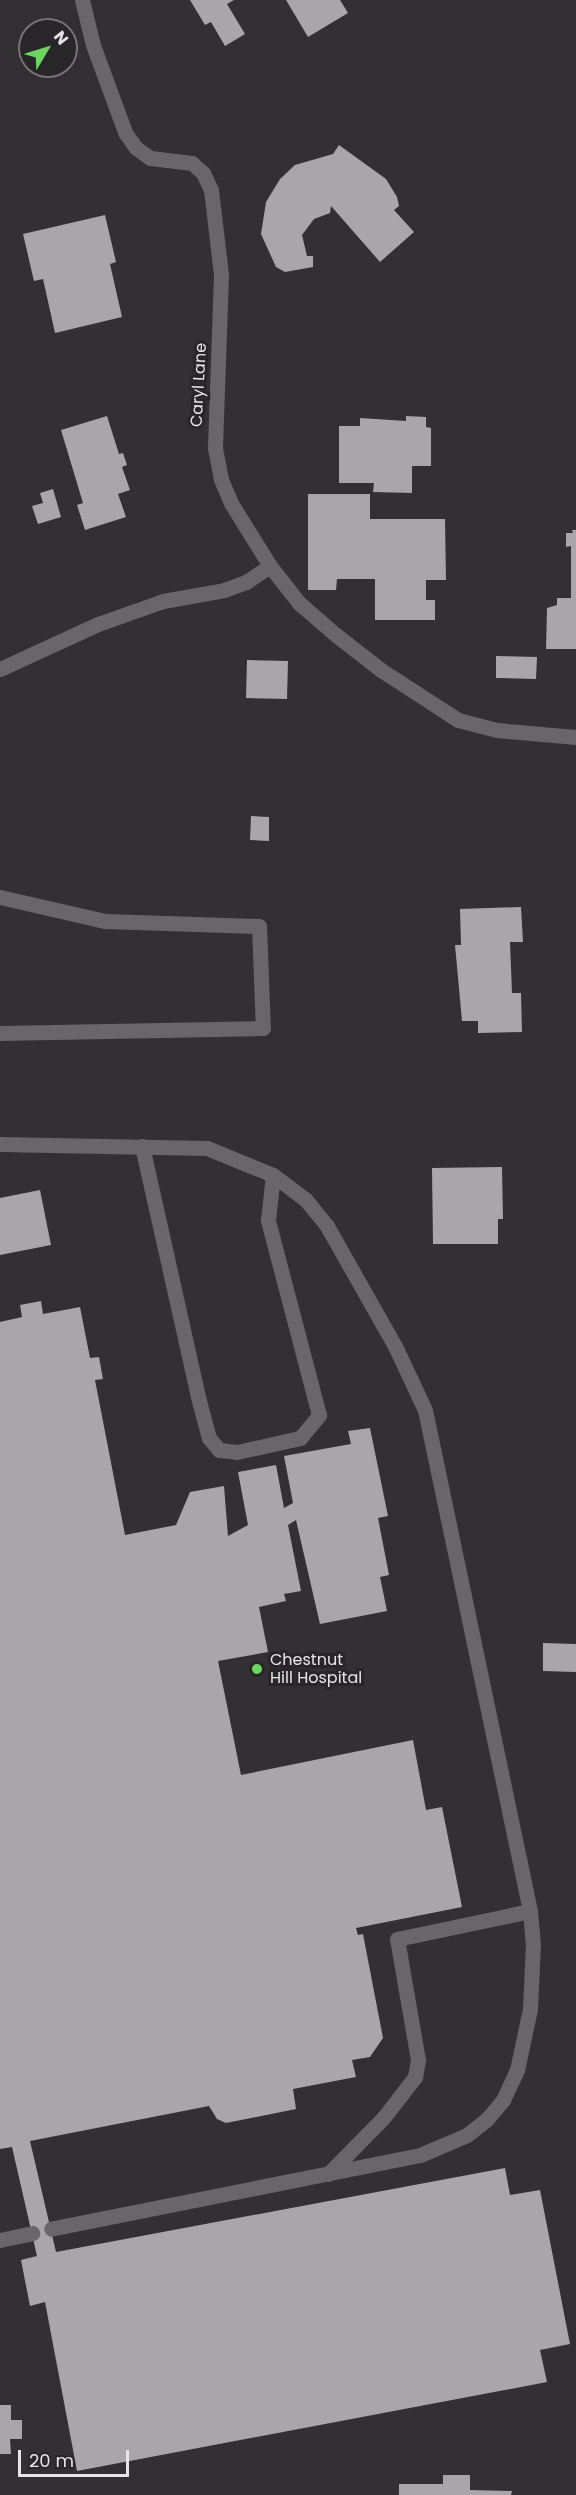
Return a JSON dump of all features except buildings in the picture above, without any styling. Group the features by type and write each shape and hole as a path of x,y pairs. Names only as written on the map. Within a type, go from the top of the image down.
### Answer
{"street":[{"name":"Caryl Lane","path":"82,0 93,45 125,132 136,148 150,158 192,163 211,190 221,274 215,447 221,478 231,503 270,566 299,603 336,635 381,670 458,720 497,730 576,737"},
{"path":"0,669 98,624 164,601 224,590 246,582 270,566"},
{"path":"0,897 105,921 260,926 263,1028 0,1033"},
{"path":"0,1144 207,1148 273,1175 306,1200 327,1227 395,1346 425,1410 530,1911 530,2009 517,2070 502,2100 486,2120 449,2143 420,2155 51,2229"},
{"path":"142,1146 198,1397 209,1438 219,1450 237,1452 300,1438 319,1415 268,1220 273,1175"},
{"path":"328,2174 384,2118 415,2077 418,2060 397,1939 530,1911"},
{"path":"0,2240 32,2233"}],"place":[{"name":"Chestnut Hill Hospital","path":"257,1669"}]}
